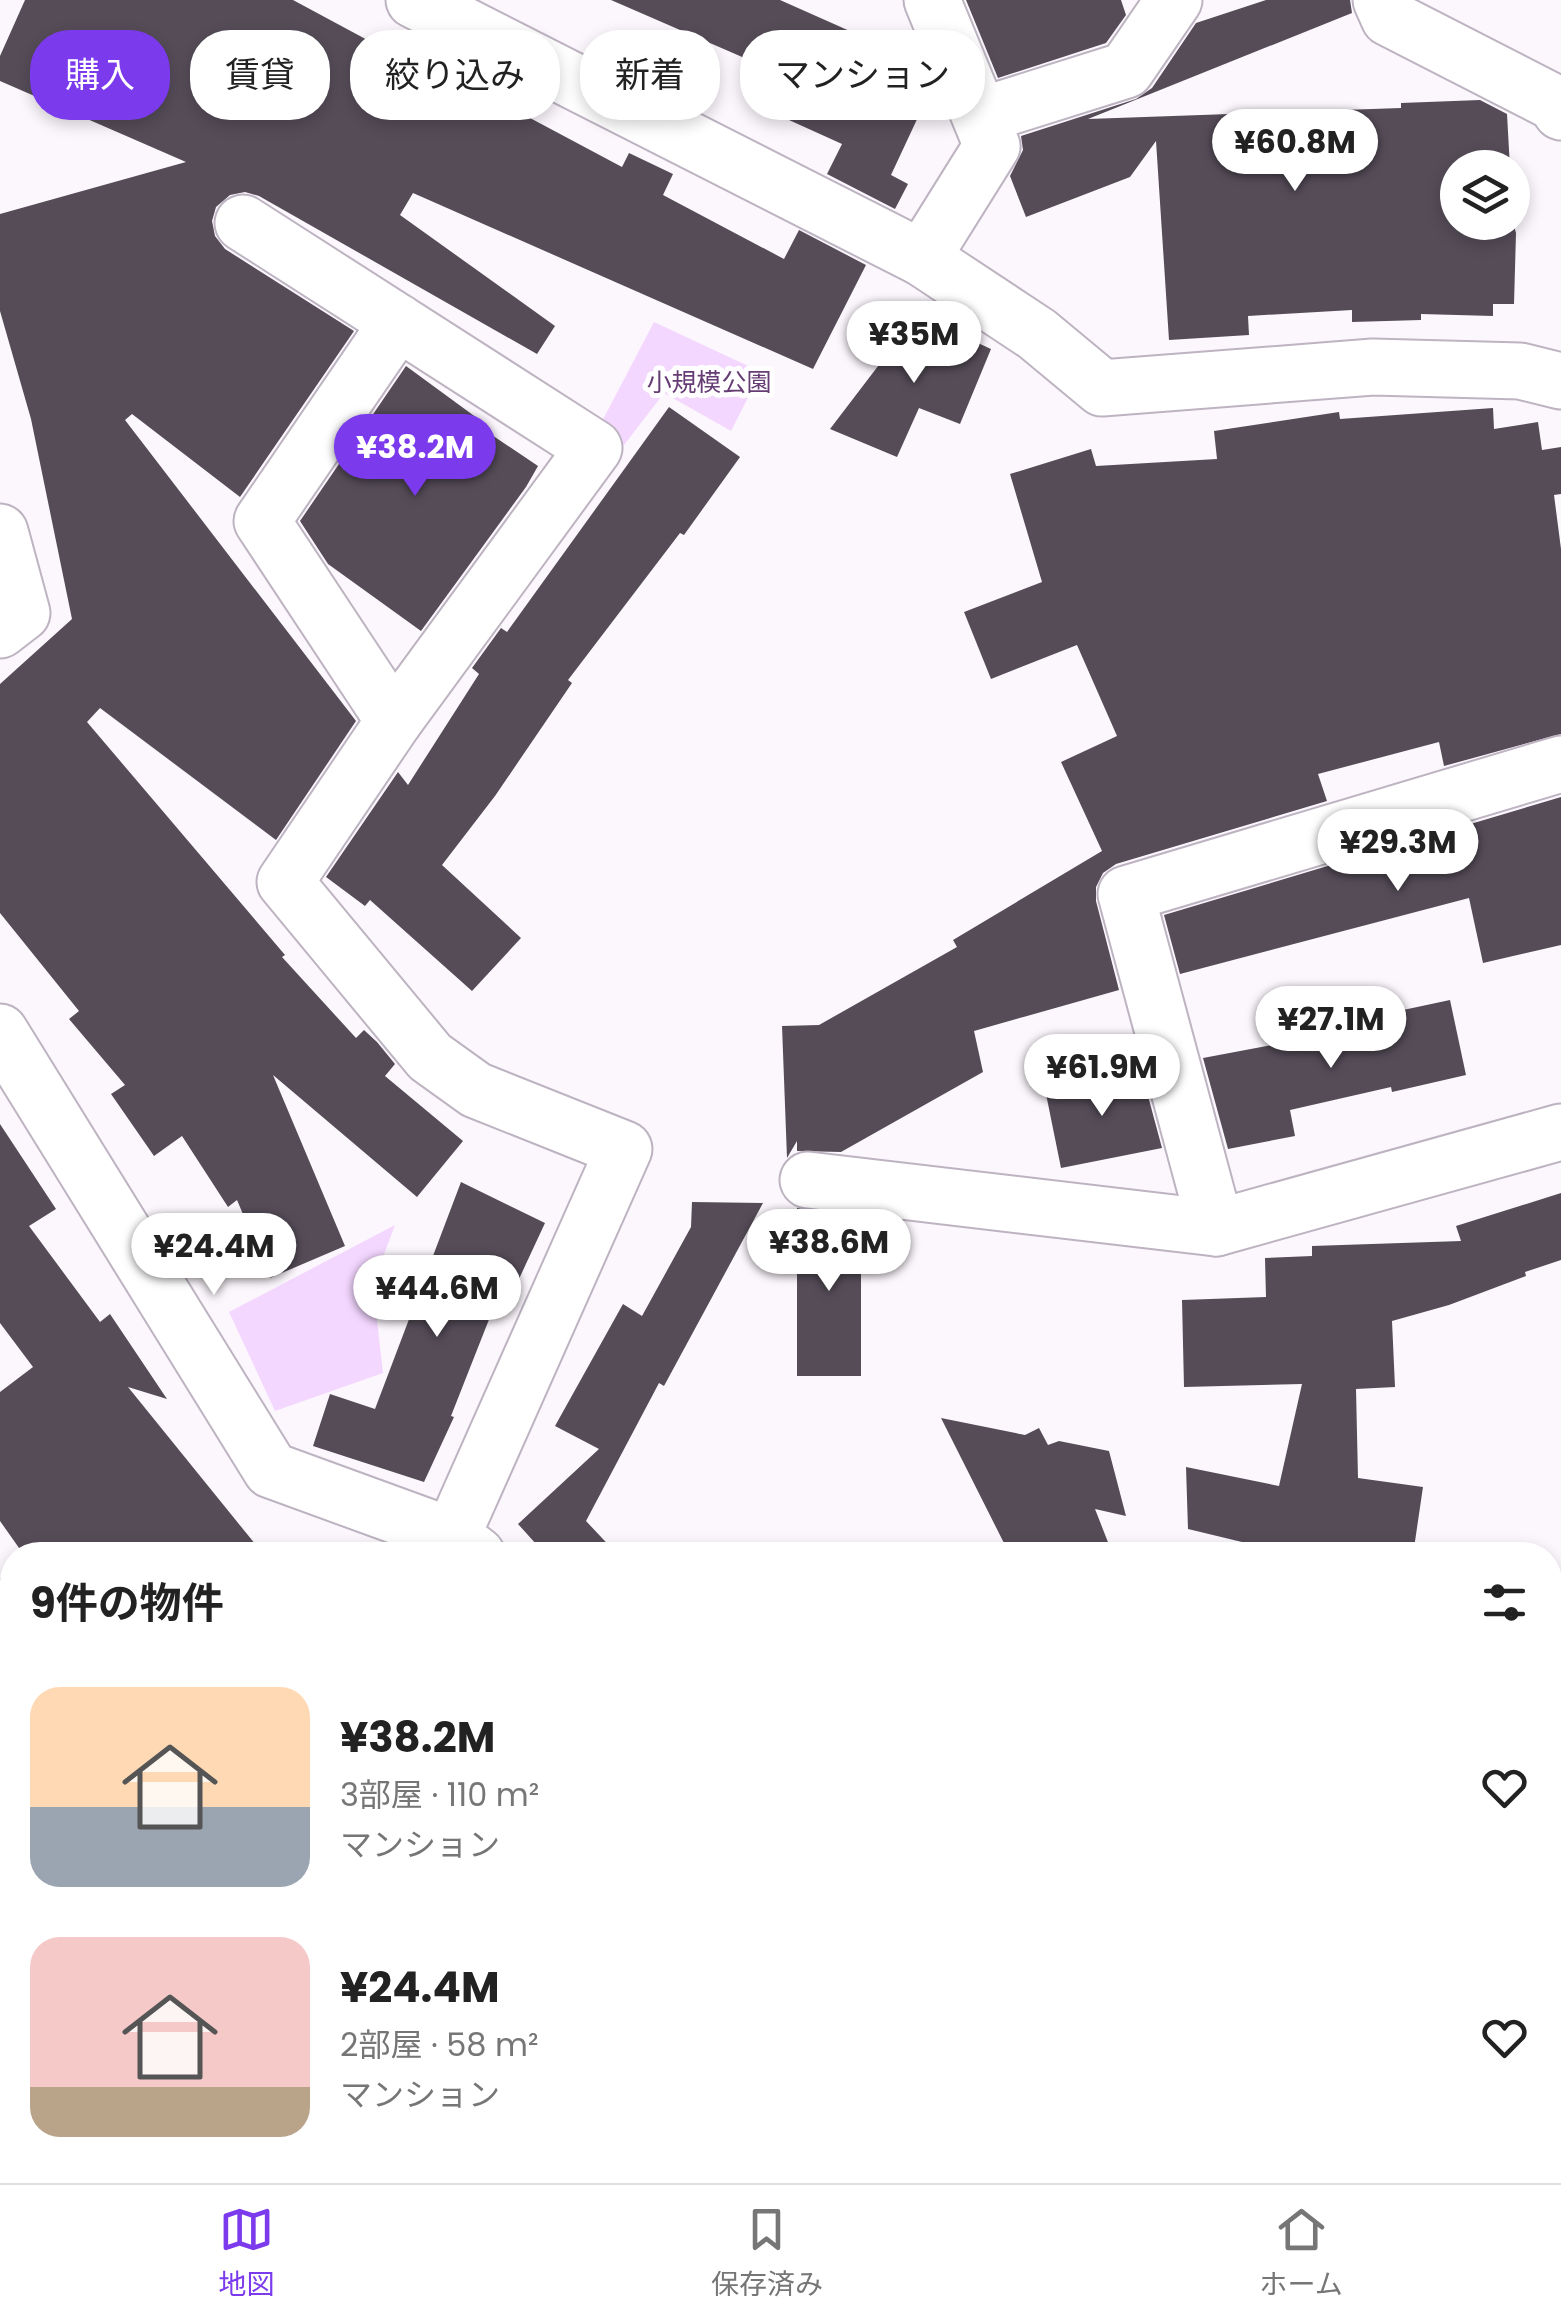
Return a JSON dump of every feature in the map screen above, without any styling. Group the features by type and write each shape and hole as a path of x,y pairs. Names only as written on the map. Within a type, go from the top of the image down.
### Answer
{"street":[{"path":"414,0 922,258 1037,334 1102,388 1372,367 1520,370 1561,381"},
{"path":"932,0 944,30"},
{"path":"985,114 1126,70 1174,0"},
{"path":"1381,0 1389,18 1555,103 1561,112"},
{"path":"922,258 992,146 982,120"},
{"path":"243,223 594,448 394,721 286,882 430,1057 476,1090 624,1149 466,1542"},
{"path":"394,721 262,521 398,322"},
{"path":"0,532 22,613 0,630"},
{"path":"1216,1228 1126,894 1561,764"},
{"path":"0,1032 270,1470 454,1542"},
{"path":"808,1180 1216,1228 1561,1132"}],"green space":[{"name":"小規模公園","path":"654,322 761,372 731,431 664,393 624,445 598,429"},
{"path":"395,1225 373,1284 383,1373 275,1411 229,1312"}],"building":[{"path":"25,0 293,0 350,31 350,120 534,120 622,167 629,153 673,174 663,195 784,259 799,230 866,265 813,369 413,193 400,215 555,326 537,354 259,196 245,192 230,195 216,207 212,221 215,236 225,249 354,331 240,497 132,414 125,420 356,721 276,840 100,708 87,722 285,955 282,957 356,1038 364,1030 377,1042 395,1064 385,1076 463,1141 417,1197 273,1075 345,1246 270,1278 237,1200 228,1207 182,1136 154,1156 111,1094 125,1085 69,1019 79,1011 0,913 0,684 72,619 31,419 0,311 0,214 186,162 90,120 170,120 170,30 30,30 30,94 0,81 0,56"},
{"path":"611,0 780,0 848,30 740,30 740,56 720,47 720,30 680,30"},
{"path":"966,0 1121,0 1126,15 1106,43 998,78 985,46 985,30 978,30"},
{"path":"1266,0 1350,0 1352,13 1088,119 1401,108 1401,103 1480,100 1507,114 1509,150 1440,150 1440,240 1516,240 1514,304 1493,304 1493,316 1421,314 1421,320 1352,322 1352,310 1248,316 1249,335 1169,340 1156,141 1130,177 1026,217 1010,176 1023,150 1021,136 1136,99 1152,88 1196,23"},
{"path":"789,120 917,120 891,175 908,184 895,209 827,174 842,144"},
{"path":"917,315 991,349 960,424 919,408 897,457 830,429"},
{"path":"406,366 477,418 474,423 538,466 421,631 328,564 300,521"},
{"path":"669,407 740,457 684,535 680,533 568,680 572,683 495,796 442,865 521,938 472,991 370,900 365,906 326,877 398,772 408,785 479,674 472,668 501,628 507,632"},
{"path":"1493,408 1494,429 1538,422 1542,450 1561,447 1561,494 1554,495 1561,549 1561,734 1444,766 1439,742 1318,774 1327,801 1116,864 1103,873 1096,887 1096,901 1119,990 974,1031 983,1072 841,1152 797,1151 797,1141 787,1158 782,1026 819,1025 957,947 953,940 1102,851 1061,762 1117,736 1077,645 991,679 964,612 1042,582 1010,474 1091,449 1096,466 1217,459 1214,431 1339,412 1340,419"},
{"path":"1561,797 1561,945 1483,963 1469,898 1180,974 1164,915 1361,856 1458,832 1457,828"},
{"path":"1450,1000 1466,1075 1290,1110 1295,1136 1228,1149 1203,1058 1277,1044 1278,1047 1377,1024 1375,1016"},
{"path":"1141,1070 1162,1148 1061,1168 1045,1089"},
{"path":"0,1124 56,1209 29,1226 100,1322 110,1314 167,1399 128,1387 253,1542 15,1542 0,1521 0,1392 33,1367 0,1323"},
{"path":"461,1182 545,1223 512,1294 501,1289 451,1416 454,1417 424,1482 313,1446 330,1394 375,1409"},
{"path":"1561,1193 1561,1260 1449,1305 1392,1321 1395,1387 1356,1389 1358,1478 1423,1487 1415,1542 1242,1542 1188,1529 1186,1467 1279,1486 1302,1384 1184,1387 1182,1300 1266,1297 1265,1258 1312,1256 1312,1246 1461,1241 1456,1226"},
{"path":"692,1202 763,1203 664,1386 659,1383 586,1521 606,1542 534,1542 518,1524 599,1449 555,1426 623,1304 642,1316 691,1227"},
{"path":"797,1208 861,1218 861,1376 797,1376"},
{"path":"941,1418 1025,1435 1039,1428 1048,1445 1059,1441 1109,1451 1126,1516 1095,1509 1108,1542 1003,1542"}]}
